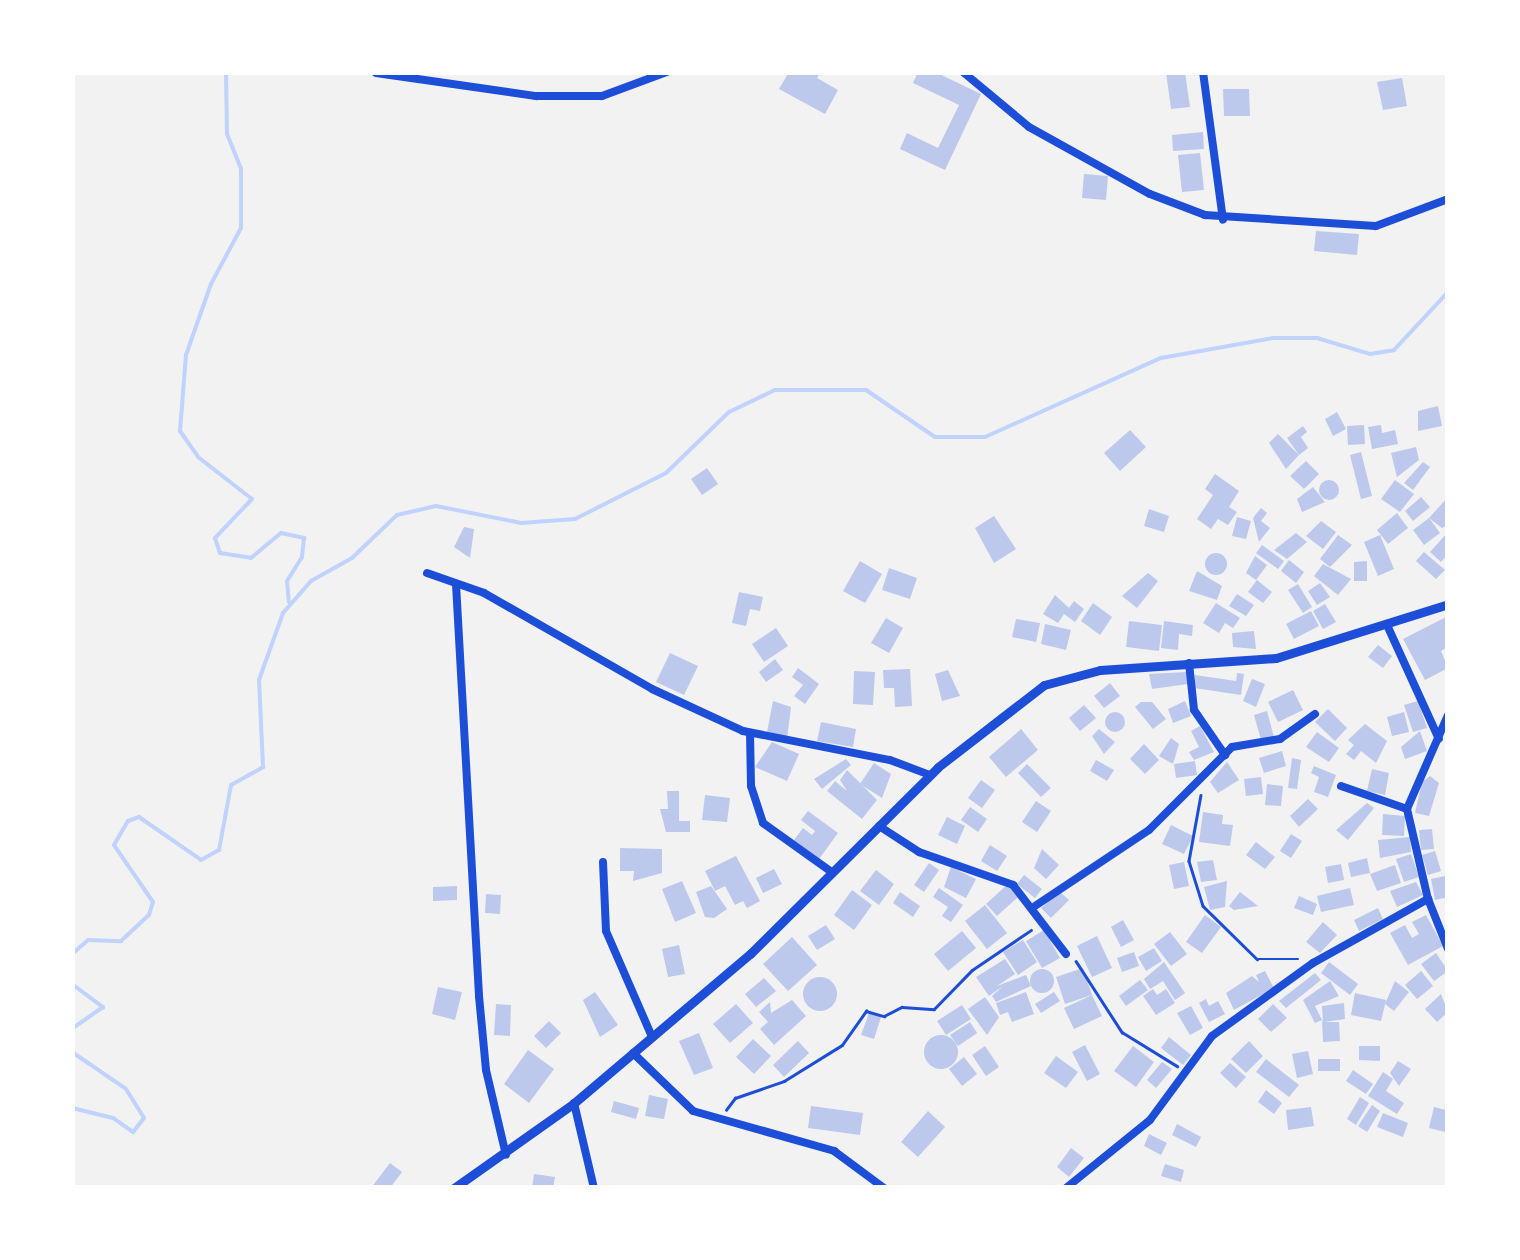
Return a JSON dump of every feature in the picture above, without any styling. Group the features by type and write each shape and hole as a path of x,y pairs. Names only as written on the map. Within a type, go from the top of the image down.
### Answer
{"street":[{"path":"376,74 536,96 602,96 667,72"},
{"path":"962,72 1060,144 1150,194 1223,220 1376,226 1448,200"},
{"path":"1203,72 1223,220"},
{"path":"427,573 516,610 652,688 750,733 890,760 930,776"},
{"path":"456,584 479,996 486,1070 506,1155"},
{"path":"454,1188 506,1155 652,1038 834,873 930,776 1044,686 1100,670 1276,658 1448,604"},
{"path":"1387,625 1439,740"},
{"path":"1189,663 1194,710 1225,755"},
{"path":"1035,906 1150,830 1200,784 1232,747 1280,739 1316,714"},
{"path":"1448,715 1407,809 1428,899 1448,949"},
{"path":"750,733 753,798 763,824 834,873"},
{"path":"1341,786 1407,809"},
{"path":"879,826 919,852 1006,880 1035,906 1066,954"},
{"path":"603,862 606,930 652,1038"},
{"path":"1066,1188 1150,1120 1212,1036 1313,963 1428,899"},
{"path":"634,1052 679,1101 722,1120 834,1150 884,1188"},
{"path":"574,1103 594,1188"}],"path":[{"path":"1200,784 1189,861 1203,906 1257,958 1313,963"},
{"path":"722,1120 735,1098 784,1081 842,1045 866,1010 884,1016 902,1007 934,1009 982,962 1045,921"},
{"path":"1066,954 1084,966 1098,1003 1122,1032 1186,1072"}],"building":[{"path":"789,72 820,72 817,78 838,90 825,114 779,89"},
{"path":"918,72 935,72 981,94 945,170 900,149 907,133 938,148 959,105 913,83"},
{"path":"1166,72 1185,72 1190,107 1171,109"},
{"path":"1402,78 1407,106 1383,110 1377,82"},
{"path":"1223,89 1249,89 1250,116 1224,116"},
{"path":"1203,132 1204,149 1173,151 1172,135"},
{"path":"1200,153 1204,190 1182,192 1178,155"},
{"path":"1084,174 1108,176 1106,200 1082,198"},
{"path":"1316,231 1359,234 1357,255 1314,251"},
{"path":"1438,406 1442,426 1418,431 1418,411"},
{"path":"1337,412 1346,429 1333,436 1325,419"},
{"path":"1364,425 1365,444 1348,445 1347,426"},
{"path":"1381,425 1382,433 1395,430 1398,444 1372,449 1368,427"},
{"path":"1303,426 1307,432 1301,437 1308,448 1299,455 1287,438"},
{"path":"1130,430 1146,447 1120,471 1104,453"},
{"path":"1278,434 1299,455 1286,469 1269,443"},
{"path":"1416,447 1419,460 1397,477 1391,453"},
{"path":"1361,452 1372,496 1361,499 1350,455"},
{"path":"1306,461 1319,474 1304,489 1290,476"},
{"path":"1423,462 1430,467 1413,490 1404,483"},
{"path":"707,468 718,484 702,495 691,479"},
{"path":"1215,474 1239,491 1229,507 1237,512 1228,525 1218,519 1211,529 1197,519 1213,495 1205,489"},
{"path":"1329,480 1339,490 1329,500 1319,490"},
{"path":"1395,480 1414,494 1400,512 1381,499"},
{"path":"1313,487 1325,502 1302,512 1297,499"},
{"path":"1421,497 1430,507 1413,521 1405,511"},
{"path":"1448,497 1448,525 1442,528 1429,518"},
{"path":"1261,508 1267,513 1261,521 1270,528 1259,542 1253,518"},
{"path":"1149,509 1169,516 1164,532 1144,526"},
{"path":"1397,513 1408,528 1388,544 1377,530"},
{"path":"994,516 1016,549 994,563 975,528"},
{"path":"1237,517 1251,521 1246,539 1232,536"},
{"path":"1429,518 1440,533 1424,545 1413,530"},
{"path":"1321,521 1336,532 1323,549 1306,536"},
{"path":"464,527 474,529 470,558 454,547"},
{"path":"1448,532 1448,554 1441,562 1430,552"},
{"path":"1296,533 1307,542 1287,559 1274,550"},
{"path":"1338,535 1352,545 1330,567 1320,559"},
{"path":"1380,535 1394,569 1378,576 1364,542"},
{"path":"1262,545 1284,561 1278,569 1256,553"},
{"path":"1424,552 1445,570 1436,579 1416,561"},
{"path":"1216,553 1224,556 1224,572 1216,575 1208,572 1205,564 1208,556"},
{"path":"1255,556 1267,565 1256,580 1246,573"},
{"path":"1289,560 1304,572 1296,583 1281,571"},
{"path":"860,561 882,574 865,603 843,591"},
{"path":"1367,561 1367,581 1354,581 1354,562"},
{"path":"1323,564 1351,579 1338,595 1314,576"},
{"path":"889,568 917,578 910,599 882,590"},
{"path":"1197,571 1222,586 1217,600 1189,591"},
{"path":"1148,573 1158,581 1137,608 1122,596"},
{"path":"1257,580 1272,592 1263,603 1248,592"},
{"path":"1320,583 1330,597 1317,605 1308,591"},
{"path":"1298,584 1312,607 1303,613 1288,590"},
{"path":"739,592 763,597 760,611 750,609 746,626 732,623"},
{"path":"1237,594 1254,605 1246,616 1229,606"},
{"path":"1055,595 1069,608 1074,601 1084,609 1075,622 1064,614 1058,623 1043,614"},
{"path":"1093,603 1112,617 1100,635 1081,621"},
{"path":"1216,603 1240,618 1233,628 1225,623 1219,633 1203,623"},
{"path":"1325,604 1336,622 1323,629 1313,611"},
{"path":"1311,611 1319,626 1294,639 1286,624"},
{"path":"1448,616 1448,647 1441,651 1448,668 1425,680 1403,639"},
{"path":"886,618 903,628 889,653 871,643"},
{"path":"1016,619 1040,623 1036,642 1012,637"},
{"path":"1129,621 1162,625 1159,651 1126,647"},
{"path":"1164,621 1193,625 1192,636 1179,634 1178,650 1161,648"},
{"path":"1045,624 1071,630 1066,650 1041,644"},
{"path":"776,628 788,646 764,662 752,644"},
{"path":"1254,631 1256,649 1233,647 1232,633"},
{"path":"1378,645 1392,656 1383,668 1368,657"},
{"path":"670,653 698,666 684,695 656,682"},
{"path":"775,659 783,670 766,682 759,672"},
{"path":"798,668 819,684 805,704 794,696 803,685 792,677"},
{"path":"910,669 912,706 895,707 894,688 884,688 883,670"},
{"path":"948,670 960,696 942,701 935,674"},
{"path":"854,671 875,672 873,705 853,704"},
{"path":"1186,672 1188,684 1152,689 1149,674"},
{"path":"1237,673 1244,674 1241,695 1194,688 1195,675 1236,681"},
{"path":"1252,679 1265,684 1256,707 1243,701"},
{"path":"1110,683 1120,696 1104,708 1094,696"},
{"path":"1293,690 1303,710 1278,722 1268,702"},
{"path":"773,701 791,707 787,739 767,732"},
{"path":"1185,701 1191,716 1173,723 1168,709"},
{"path":"1418,701 1427,728 1413,732 1404,705"},
{"path":"1141,702 1152,702 1166,719 1153,729 1135,707"},
{"path":"1084,705 1096,718 1080,731 1069,718"},
{"path":"1328,709 1347,728 1335,741 1315,722"},
{"path":"1267,711 1274,737 1261,740 1254,715"},
{"path":"1115,712 1125,722 1115,732 1105,722"},
{"path":"1404,712 1409,732 1392,736 1387,717"},
{"path":"821,722 856,729 853,747 817,741"},
{"path":"1365,724 1387,741 1376,763 1361,751 1354,760 1346,754 1354,745 1348,740"},
{"path":"1200,726 1214,752 1194,760 1189,752 1199,747 1191,731"},
{"path":"1021,729 1038,750 1006,777 989,757"},
{"path":"1099,729 1115,742 1104,754 1092,736"},
{"path":"1420,731 1427,751 1405,759 1401,747"},
{"path":"1317,732 1339,748 1329,762 1306,747"},
{"path":"1171,738 1179,744 1173,764 1159,756"},
{"path":"772,742 799,754 787,781 755,767"},
{"path":"1144,744 1159,760 1145,774 1130,759"},
{"path":"1282,751 1286,766 1264,773 1259,758"},
{"path":"1292,758 1301,760 1297,789 1288,788"},
{"path":"846,759 851,765 822,789 814,779"},
{"path":"1096,760 1114,770 1107,781 1090,771"},
{"path":"1195,761 1197,775 1176,778 1174,764"},
{"path":"1227,762 1239,780 1218,793 1210,782"},
{"path":"874,763 891,774 882,798 860,784"},
{"path":"1027,764 1051,788 1041,797 1018,773"},
{"path":"1314,766 1336,775 1328,797 1314,792 1319,777 1311,773"},
{"path":"1372,769 1389,773 1385,795 1367,791"},
{"path":"847,770 877,800 862,819 827,791 835,781 847,791 840,780"},
{"path":"1430,776 1439,783 1429,816 1415,813 1422,782"},
{"path":"1261,777 1263,794 1246,796 1244,779"},
{"path":"981,780 995,790 982,808 968,798"},
{"path":"1267,784 1283,786 1281,806 1265,805"},
{"path":"667,791 679,791 679,821 690,821 690,832 666,832 660,809 668,809"},
{"path":"705,795 730,798 727,822 702,820"},
{"path":"1308,799 1318,809 1299,827 1290,816"},
{"path":"1036,801 1051,811 1037,832 1022,822"},
{"path":"1367,803 1374,808 1348,840 1336,830"},
{"path":"970,807 987,819 978,832 961,820"},
{"path":"808,811 838,833 819,859 794,840 803,828 812,835 815,831 801,820"},
{"path":"1203,812 1223,815 1222,824 1233,825 1230,846 1199,842"},
{"path":"1383,814 1405,816 1404,836 1382,835"},
{"path":"947,817 965,826 957,844 938,835"},
{"path":"1171,825 1193,836 1184,854 1162,844"},
{"path":"1432,829 1434,849 1421,850 1419,830"},
{"path":"1291,834 1302,841 1291,858 1280,851"},
{"path":"1410,837 1411,852 1380,858 1378,840"},
{"path":"1256,842 1275,857 1265,869 1246,855"},
{"path":"990,845 1007,856 997,871 981,861"},
{"path":"620,848 662,849 662,873 633,881 634,871 620,871"},
{"path":"1042,849 1059,865 1046,879 1034,868"},
{"path":"1435,851 1441,871 1428,875 1422,855"},
{"path":"1411,854 1419,877 1404,882 1396,859"},
{"path":"736,856 760,901 747,908 743,901 735,905 725,886 715,891 705,871"},
{"path":"1367,858 1370,873 1351,877 1348,863"},
{"path":"1213,860 1217,880 1201,882 1197,862"},
{"path":"1184,862 1189,886 1174,889 1169,865"},
{"path":"929,863 939,870 924,892 914,885"},
{"path":"1341,864 1344,880 1328,883 1325,867"},
{"path":"1395,865 1401,883 1377,891 1370,874"},
{"path":"951,867 976,879 966,898 944,887"},
{"path":"774,869 782,884 763,893 756,878"},
{"path":"876,870 894,884 879,905 860,891"},
{"path":"1024,875 1042,889 1035,898 1017,884"},
{"path":"1445,876 1448,897 1435,900 1431,879"},
{"path":"682,881 696,913 675,922 662,889"},
{"path":"1227,881 1225,907 1210,910 1204,887"},
{"path":"1416,882 1423,895 1397,907 1390,891"},
{"path":"1008,884 1019,896 997,916 986,904"},
{"path":"457,886 457,900 433,901 433,887"},
{"path":"711,886 727,909 714,918 705,917 696,892"},
{"path":"939,888 963,905 951,922 942,916 948,907 933,897"},
{"path":"1350,888 1354,905 1321,912 1317,896"},
{"path":"852,890 872,905 854,930 834,915"},
{"path":"900,892 920,906 913,917 893,903"},
{"path":"1060,892 1069,900 1051,918 1041,908"},
{"path":"1240,892 1258,906 1234,910 1229,906"},
{"path":"486,894 501,895 500,914 485,913"},
{"path":"1299,896 1317,904 1313,915 1294,908"},
{"path":"985,905 1007,933 987,949 965,921"},
{"path":"1378,908 1383,919 1359,931 1354,920"},
{"path":"1205,915 1221,927 1202,953 1186,942"},
{"path":"1426,915 1443,946 1408,965 1390,933 1405,925 1412,938 1419,934 1412,922"},
{"path":"1123,920 1134,940 1121,947 1111,927"},
{"path":"1323,922 1337,935 1320,953 1306,942"},
{"path":"826,925 835,939 817,950 808,936"},
{"path":"1044,930 1060,958 1042,968 1026,941"},
{"path":"962,931 976,948 948,971 934,954"},
{"path":"1170,932 1187,954 1171,966 1154,944"},
{"path":"1097,936 1112,968 1092,977 1077,946"},
{"path":"792,937 817,965 788,991 763,964"},
{"path":"1023,940 1037,962 1018,975 1003,952"},
{"path":"679,945 685,974 668,977 662,949"},
{"path":"1154,948 1162,961 1146,971 1138,957"},
{"path":"1134,952 1139,966 1122,972 1117,958"},
{"path":"1436,953 1448,971 1434,981 1421,964"},
{"path":"1005,959 1015,974 997,986 1026,975 1031,986 996,1002 992,996 1003,986 989,996 976,977"},
{"path":"1164,962 1185,993 1175,1000 1163,981 1150,989 1144,979"},
{"path":"1329,962 1358,984 1350,995 1321,973"},
{"path":"1083,968 1092,995 1065,1004 1056,977"},
{"path":"1042,969 1054,981 1042,993 1030,981"},
{"path":"1265,971 1274,988 1234,1010 1226,993 1252,976 1259,982 1256,975"},
{"path":"1421,971 1433,986 1417,999 1405,985"},
{"path":"1315,973 1321,980 1286,1008 1279,1001"},
{"path":"820,977 832,982 837,994 832,1006 820,1011 808,1006 803,994 808,982"},
{"path":"764,978 776,991 756,1007 745,994"},
{"path":"1140,980 1148,990 1126,1006 1119,996"},
{"path":"1330,981 1339,996 1315,1006 1322,1020 1315,1023 1303,1000"},
{"path":"1395,981 1409,992 1394,1011 1385,1004"},
{"path":"438,987 462,992 455,1020 432,1014"},
{"path":"1153,989 1157,995 1166,989 1175,1003 1156,1015 1143,996"},
{"path":"595,992 618,1025 600,1037 583,1000"},
{"path":"1026,992 1034,1014 1012,1022 1008,1012 1000,1015 996,1003"},
{"path":"1054,992 1060,1001 1041,1013 1035,1004"},
{"path":"1355,993 1386,1000 1381,1021 1351,1015"},
{"path":"1441,994 1448,1012 1437,1022 1425,1009"},
{"path":"1092,995 1102,1016 1074,1029 1064,1008"},
{"path":"985,997 999,1017 987,1035 968,1009"},
{"path":"1206,999 1209,1006 1218,1001 1225,1014 1209,1022 1199,1003"},
{"path":"792,1000 806,1016 774,1045 760,1029 768,1022 759,1012 770,1002 771,1013"},
{"path":"1344,1003 1345,1019 1324,1022 1339,1022 1340,1041 1323,1042 1322,1006"},
{"path":"496,1004 511,1005 510,1036 494,1035"},
{"path":"736,1004 753,1023 730,1043 713,1024"},
{"path":"1273,1004 1287,1018 1271,1032 1258,1019"},
{"path":"962,1005 971,1019 946,1035 937,1021"},
{"path":"1191,1006 1203,1028 1190,1035 1177,1013"},
{"path":"869,1013 881,1017 874,1039 861,1035"},
{"path":"549,1021 561,1033 546,1048 534,1036"},
{"path":"970,1022 977,1033 958,1046 950,1035"},
{"path":"699,1033 713,1068 694,1075 679,1041"},
{"path":"941,1035 953,1040 958,1052 953,1064 941,1069 929,1064 924,1052 929,1040"},
{"path":"1169,1037 1191,1055 1183,1065 1161,1048"},
{"path":"753,1039 771,1056 754,1074 736,1057"},
{"path":"798,1041 809,1053 784,1077 773,1065"},
{"path":"1249,1041 1263,1056 1246,1073 1231,1059"},
{"path":"1085,1045 1100,1074 1087,1081 1072,1052"},
{"path":"985,1046 999,1067 986,1076 972,1055"},
{"path":"1133,1046 1154,1062 1136,1087 1114,1071"},
{"path":"1359,1046 1380,1046 1380,1061 1359,1060"},
{"path":"528,1050 554,1069 529,1103 504,1084"},
{"path":"1308,1051 1313,1074 1297,1078 1292,1054"},
{"path":"1056,1056 1078,1072 1066,1088 1044,1073"},
{"path":"964,1057 977,1074 962,1086 949,1069"},
{"path":"1266,1059 1299,1085 1289,1097 1256,1072"},
{"path":"1318,1059 1340,1059 1340,1071 1318,1071"},
{"path":"1398,1061 1411,1069 1399,1086 1390,1073"},
{"path":"1162,1062 1172,1069 1156,1088 1147,1080"},
{"path":"1230,1063 1246,1077 1236,1088 1220,1073"},
{"path":"1353,1070 1373,1084 1366,1094 1346,1081"},
{"path":"1383,1072 1393,1079 1386,1091 1404,1103 1397,1114 1368,1096"},
{"path":"1266,1090 1282,1103 1274,1114 1258,1102"},
{"path":"649,1095 668,1099 664,1119 645,1116"},
{"path":"1360,1097 1369,1103 1356,1125 1347,1119"},
{"path":"614,1101 639,1108 636,1119 611,1112"},
{"path":"1372,1105 1380,1111 1367,1132 1358,1126"},
{"path":"811,1106 863,1113 860,1135 808,1128"},
{"path":"1311,1107 1314,1126 1288,1130 1286,1110"},
{"path":"1434,1107 1446,1110 1445,1132 1429,1128"},
{"path":"928,1111 945,1127 918,1157 901,1142"},
{"path":"1383,1113 1408,1123 1403,1137 1377,1127"},
{"path":"1177,1124 1201,1137 1196,1147 1172,1135"},
{"path":"1149,1134 1167,1143 1161,1155 1144,1146"},
{"path":"1071,1148 1084,1158 1069,1177 1057,1167"},
{"path":"390,1163 402,1172 390,1188 371,1188"},
{"path":"1165,1164 1184,1170 1181,1182 1161,1176"},
{"path":"534,1174 555,1177 553,1188 532,1188"}],"waterway":[{"path":"226,72 227,134 241,168 241,228 211,284 186,355 180,431 198,457 252,499 215,538 220,553 251,558 281,533 304,538 302,557 287,581 289,602"},
{"path":"72,954 88,940 121,941 149,915 153,902 114,845 128,821 139,817 201,860 219,850 231,785 263,767 259,680 283,613 311,581 352,558 397,515 436,506 521,523 575,519 666,473 729,412 775,390 866,390 935,437 985,437 1161,358 1273,338 1317,338 1370,354 1394,350 1448,292"},
{"path":"72,984 103,1007 72,1029"},
{"path":"72,1052 126,1089 144,1118 133,1132 113,1118 72,1108"}]}
